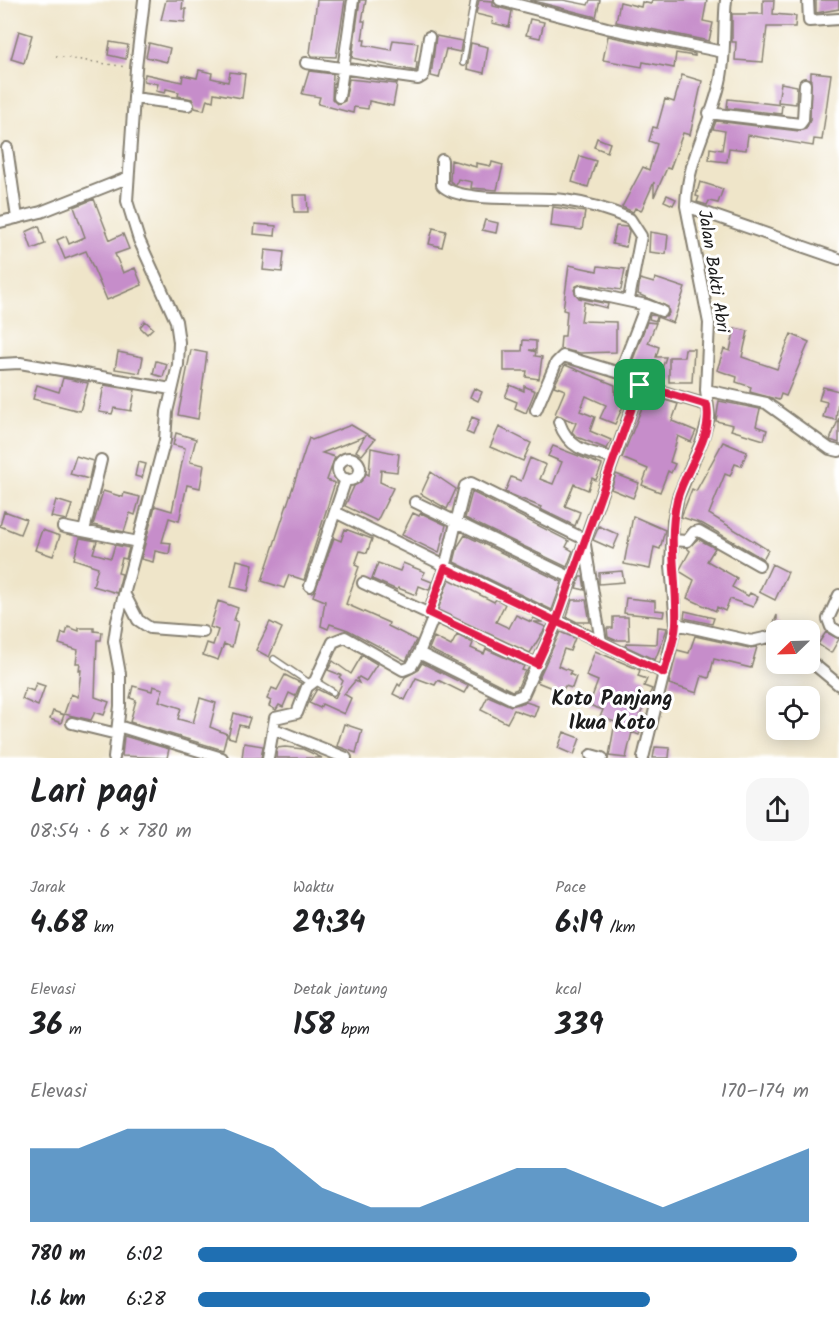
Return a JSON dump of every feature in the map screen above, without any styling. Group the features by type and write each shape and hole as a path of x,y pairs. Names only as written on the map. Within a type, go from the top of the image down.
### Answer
{"street":[{"path":"114,758 118,730 120,674 114,641 165,440 171,389 178,365 179,342 176,321 129,212 127,178 144,0"},
{"path":"339,97 353,0"},
{"path":"500,0 607,28 723,52"},
{"name":"Jalan Bakti Abri","path":"643,758 676,624 672,540 678,497 707,427 709,323 686,206 687,179 720,82 726,0"},
{"path":"808,0 809,21 839,19"},
{"path":"306,63 418,79 423,76 429,37"},
{"path":"709,113 800,124 803,120 805,84"},
{"path":"134,98 188,105"},
{"path":"7,148 17,218"},
{"path":"442,160 441,180 444,188 452,192 506,199 563,200 630,219 641,236 629,299"},
{"path":"0,222 41,212 127,178"},
{"path":"686,206 839,259"},
{"path":"581,291 629,299 662,311"},
{"path":"620,372 646,305"},
{"path":"536,410 558,358 569,356 620,372 640,385 707,405"},
{"path":"0,364 20,363 171,389"},
{"path":"419,653 512,699 523,695 556,622 640,385"},
{"path":"706,390 766,403 839,452"},
{"path":"559,422 564,435 572,444 614,458"},
{"path":"84,531 101,460"},
{"path":"310,585 346,479"},
{"path":"268,758 276,716 297,713 307,687 313,683 333,642 339,637 345,637 403,670 411,667 419,653 445,568 465,486 471,483 584,539"},
{"path":"415,502 572,578"},
{"path":"335,512 445,568 664,673"},
{"path":"63,527 138,542"},
{"path":"672,540 687,541 694,532 699,531 759,565"},
{"path":"584,539 601,642"},
{"path":"363,583 537,664"},
{"path":"125,595 138,620 150,628 203,632"},
{"path":"839,595 828,619 831,627 839,632"},
{"path":"676,624 751,641 766,638"},
{"path":"820,669 839,685"},
{"path":"72,723 118,730 222,758"},
{"path":"274,729 346,758"}],"lane":[{"path":"463,63 474,0"},
{"path":"274,659 313,683 333,692"}],"path":[{"path":"56,56 136,68"}],"building":[{"path":"166,0 183,0 182,9 186,9 185,22 161,20"},
{"path":"317,0 345,0 336,57 312,56 310,53"},
{"path":"360,0 366,0 362,21 365,21 362,40 365,40 364,45 391,50 393,40 418,43 416,71 352,58"},
{"path":"479,0 493,1 493,6 512,11 509,27 492,23 493,18 476,14"},
{"path":"530,0 563,0 588,5 590,0 600,0 596,17"},
{"path":"652,0 707,0 703,21 713,23 709,41 616,22 620,2 641,7 642,2 651,4"},
{"path":"763,0 774,0 773,14 796,16 795,27 767,27 763,62 735,60 736,42 732,42 732,14 763,14"},
{"path":"816,0 839,0 839,9 816,13"},
{"path":"530,19 544,22 540,38 526,35"},
{"path":"19,31 32,35 24,63 11,59"},
{"path":"436,36 462,41 460,52 446,49 439,78 431,76"},
{"path":"608,36 695,54 695,56 676,53 674,68 643,62 642,67 603,60"},
{"path":"110,42 128,45 126,59 108,55"},
{"path":"149,43 170,48 167,62 146,57"},
{"path":"471,43 488,47 484,73 467,69"},
{"path":"199,70 212,73 211,78 228,82 230,72 245,74 242,98 214,93 213,101 207,99 204,110 195,108 192,99 178,96 179,92 166,89 165,93 156,91 158,84 144,81 145,74 182,82 183,75 197,78"},
{"path":"309,71 333,74 332,99 337,104 345,101 349,79 397,84 393,106 369,101 368,109 354,107 353,113 318,104 320,97 302,94"},
{"path":"811,72 831,74 822,140 814,139 813,146 748,135 746,150 729,148 727,162 709,160 710,148 722,150 725,131 713,129 716,121 799,131 806,129 810,120"},
{"path":"682,75 702,81 690,135 683,133 670,169 667,168 654,197 654,182 641,211 635,208 633,212 622,207 643,167 649,170 657,144 649,141 653,127 657,128 665,99 674,102"},
{"path":"781,83 797,86 796,104 778,102"},
{"path":"728,99 782,105 781,114 727,108"},
{"path":"597,138 610,143 607,152 594,147"},
{"path":"580,156 596,161 588,187 572,182"},
{"path":"451,160 476,167 476,163 491,166 492,162 503,165 497,190 471,188 472,182 458,179 456,185 454,184 450,181"},
{"path":"700,182 723,189 718,203 709,201 707,205 697,202 699,197 696,196"},
{"path":"293,195 307,195 308,212 294,212"},
{"path":"667,195 676,199 673,205 664,201"},
{"path":"94,199 110,240 123,234 129,249 115,254 123,273 135,268 142,285 107,300 86,251 65,259 57,240 66,236 69,244 85,237 74,207"},
{"path":"553,207 585,212 582,230 551,226"},
{"path":"485,220 498,223 496,233 482,230"},
{"path":"255,224 276,226 275,236 254,234"},
{"path":"39,226 45,244 32,249 26,232"},
{"path":"616,226 627,227 629,231 626,247 612,244"},
{"path":"433,228 446,231 442,247 429,244"},
{"path":"650,232 668,235 666,254 649,252"},
{"path":"265,250 284,252 282,272 263,270"},
{"path":"569,265 597,271 598,266 625,269 621,290 582,284 576,286 574,290 579,298 608,304 607,308 584,302 581,321 616,322 616,352 580,353 560,349 561,336 565,336 567,311 563,310"},
{"path":"655,278 685,288 673,323 657,317 656,321 649,319 650,315 666,317 669,313 668,307 638,294 640,279 654,283"},
{"path":"145,321 153,328 147,334 140,327"},
{"path":"647,322 656,323 648,343 659,347 656,357 666,357 658,380 629,370"},
{"path":"735,328 748,331 742,357 777,369 791,334 809,342 786,396 781,394 779,400 750,392 751,387 736,382 737,377 717,370 724,349 730,351"},
{"path":"523,340 536,341 536,350 529,350 536,352 535,356 542,357 539,379 526,377 527,371 504,371 504,351 522,351"},
{"path":"685,349 694,349 692,382 669,382 669,357 684,357"},
{"path":"191,350 207,353 198,419 178,415"},
{"path":"118,352 143,357 140,373 115,369"},
{"path":"156,361 167,364 163,377 153,374"},
{"path":"565,365 615,385 615,395 620,382 630,391 615,424 600,418 606,405 586,396 580,411 595,417 590,431 611,440 607,449 577,437 572,432 576,423 555,414 565,390 554,386"},
{"path":"63,378 88,383 80,411 33,399 37,385 59,392"},
{"path":"104,385 135,390 131,411 114,408 112,414 99,412"},
{"path":"510,385 524,391 524,386 535,391 526,413 515,408 517,402 505,397"},
{"path":"823,387 839,391 836,420 823,417 827,402 819,400"},
{"path":"474,388 482,392 478,401 470,397"},
{"path":"647,395 678,404 672,421 696,431 691,442 678,436 670,462 675,464 671,473 668,471 660,492 642,485 648,469 622,458"},
{"path":"719,401 760,409 756,426 767,430 764,440 731,430 733,425 716,421"},
{"path":"472,417 479,420 473,435 466,432"},
{"path":"839,418 839,443 830,440"},
{"path":"351,425 375,439 362,455 356,451 365,436 322,453 335,457 327,480 335,483 304,580 289,575 284,588 262,581 309,438 312,440"},
{"path":"499,427 531,443 523,461 490,447"},
{"path":"176,433 196,439 190,462 204,465 200,488 187,485 179,521 169,518 162,542 171,543 169,554 155,551 153,562 141,559 155,506 172,511 185,448 173,445"},
{"path":"723,442 747,452 741,466 735,464 730,476 725,474 709,514 768,550 763,559 703,524 681,517 692,489 696,491"},
{"path":"553,446 602,465 596,480 592,478 588,490 574,484 565,506 580,512 575,526 540,509 541,507 505,492 511,477 521,481 530,458 546,465 540,479 553,484 562,462 548,456"},
{"path":"371,448 399,454 397,472 381,470 380,482 393,488 377,521 345,506 361,471 369,475"},
{"path":"76,456 93,461 89,479 70,474"},
{"path":"138,462 146,464 142,478 135,476"},
{"path":"431,472 456,489 447,509 421,494"},
{"path":"616,474 639,483 633,498 611,489"},
{"path":"103,491 123,497 124,493 140,497 135,515 130,513 124,532 93,525"},
{"path":"472,492 569,541 566,547 573,551 567,567 465,518"},
{"path":"56,500 72,505 67,520 51,517"},
{"path":"4,511 26,519 20,534 0,526"},
{"path":"413,513 419,516 421,513 446,525 439,553 402,535"},
{"path":"633,516 665,530 660,549 654,547 650,569 624,564"},
{"path":"599,526 619,535 613,549 593,540"},
{"path":"345,529 372,539 367,553 360,551 355,565 359,567 346,604 389,623 388,626 416,640 406,661 348,630 330,624 328,629 321,626 325,601 313,596 334,538 341,541"},
{"path":"42,530 60,536 53,556 35,550"},
{"path":"465,535 562,582 552,610 454,562 458,546"},
{"path":"80,538 97,541 93,553 111,558 115,545 129,548 126,559 122,558 118,573 122,574 117,593 93,586 98,567 74,559"},
{"path":"698,539 715,548 707,561 737,578 732,587 748,596 750,593 758,597 753,607 730,599 725,611 717,607 716,611 687,598 694,580 679,571 690,551 687,548"},
{"path":"237,560 253,564 248,591 231,587"},
{"path":"378,563 400,571 403,563 425,572 422,578 432,582 429,590 419,586 416,595 372,579"},
{"path":"772,564 788,572 775,600 759,592"},
{"path":"622,571 624,582 599,584 599,573"},
{"path":"580,577 583,577 585,590 576,588"},
{"path":"449,579 494,602 496,599 505,604 496,622 509,628 516,615 531,622 534,618 543,622 534,622 546,627 530,653 438,610"},
{"path":"626,598 655,601 655,610 664,611 663,617 624,613"},
{"path":"572,600 586,600 590,622 577,622 567,617"},
{"path":"218,601 238,608 234,620 238,622 232,647 224,644 218,660 203,655 207,643 213,645 218,630 210,627"},
{"path":"685,611 714,618 712,624 684,618"},
{"path":"613,617 628,617 629,640 615,640 608,637 607,628 613,628"},
{"path":"270,622 282,628 269,657 256,650"},
{"path":"68,627 79,631 79,628 94,628 94,631 102,632 101,640 97,640 95,697 109,702 104,715 95,712 91,720 64,714 71,694 78,697 81,670 79,670 80,663 76,663 78,650 59,644 62,633 66,634"},
{"path":"658,627 667,628 655,660 625,646 627,643 657,644"},
{"path":"560,632 575,638 570,651 564,649 558,666 571,671 569,674 576,677 572,688 565,686 562,692 537,682"},
{"path":"826,632 839,639 831,653 820,645"},
{"path":"457,635 473,643 471,648 484,654 486,649 524,666 522,670 525,671 517,689 512,691 429,649 434,637 451,646"},
{"path":"695,636 749,648 757,647 751,668 714,659 709,678 702,676 697,693 669,684 677,650 689,653"},
{"path":"595,651 640,670 638,676 647,679 644,686 652,689 636,724 642,726 639,735 632,732 626,758 609,756 615,722 600,717 603,710 589,705 598,681 586,676"},
{"path":"362,655 377,664 366,681 359,677 357,679 359,683 355,681 344,694 351,698 344,714 322,704 320,708 309,703 317,689 335,698 343,681 339,677 341,675 328,670 333,661 351,674"},
{"path":"422,663 468,686 464,693 438,680 435,685 416,678 405,700 393,694 398,684 400,686 405,677 417,671"},
{"path":"285,675 301,683 295,696 289,693 283,707 279,705 276,710 269,706 271,701 267,699 272,688 277,690"},
{"path":"36,683 45,686 38,706 22,699 26,688 33,691"},
{"path":"133,686 152,691 153,686 163,689 159,701 181,708 178,719 193,723 200,698 216,703 210,727 227,734 223,750 130,722 136,700 130,698"},
{"path":"488,696 511,706 526,702 538,706 534,717 514,710 507,723 481,710"},
{"path":"53,711 64,715 61,723 50,719"},
{"path":"234,713 250,718 247,727 239,725 235,739 228,737"},
{"path":"344,724 362,730 356,753 337,746"},
{"path":"564,732 580,738 574,755 558,748"},
{"path":"124,736 169,749 167,758 122,756"},
{"path":"244,743 263,746 261,758 242,758"},
{"path":"655,747 670,748 669,758 653,758"},
{"path":"277,748 303,749 322,758 276,758"}],"district":[{"name":"Koto Panjang Ikua Koto","path":"612,710"}],"route":[{"path":"640,385 556,622 537,664 429,613 445,568 556,622 601,642 664,673 676,624 671,566 673,521 678,497 702,441 709,417 707,405 640,385"}]}
